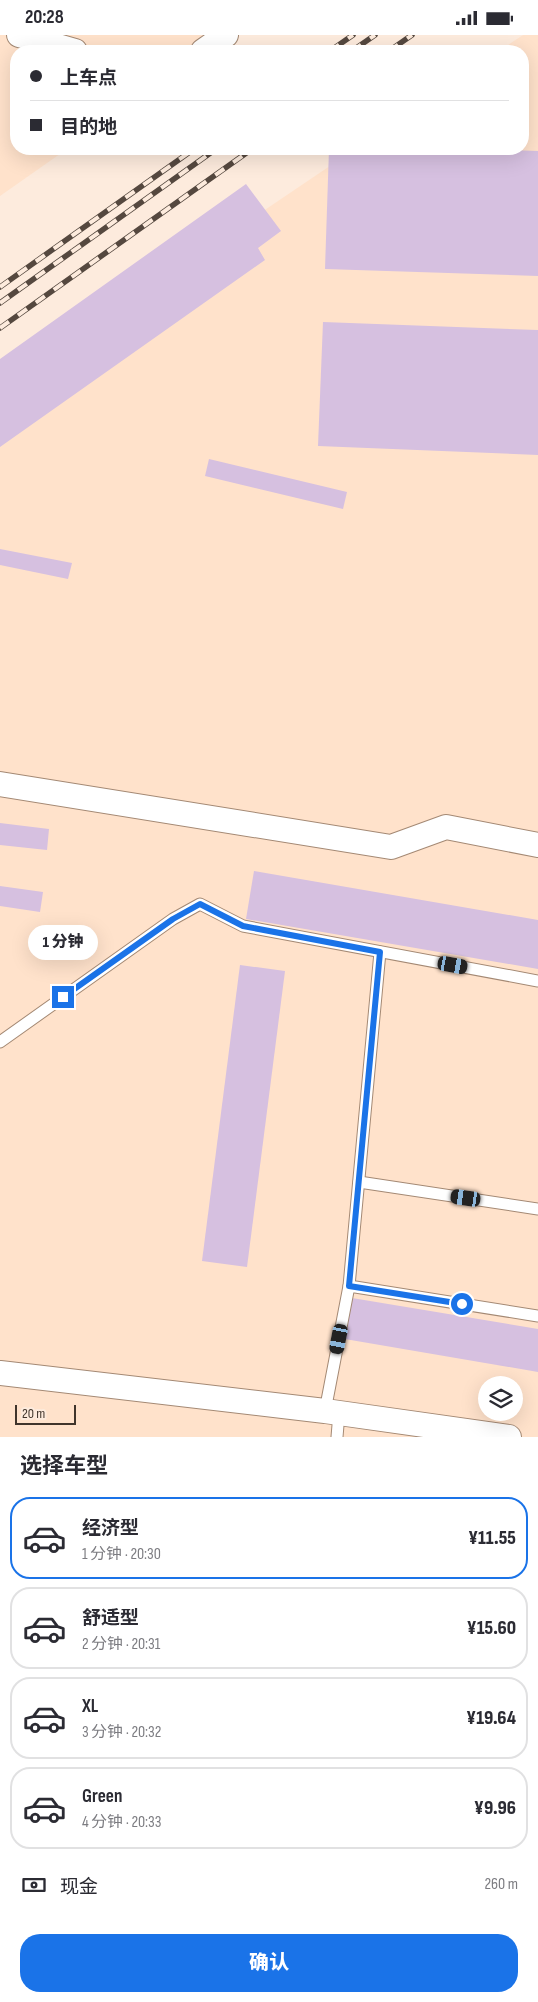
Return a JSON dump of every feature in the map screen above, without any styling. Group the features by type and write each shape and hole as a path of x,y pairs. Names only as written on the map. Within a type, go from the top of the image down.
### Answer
{"street":[{"path":"19,35 54,45"},
{"path":"212,45 226,35"},
{"path":"0,784 392,847 446,827 538,845"},
{"path":"0,1373 332,1412 498,1436"}],"lane":[{"path":"0,1042 173,919 200,904 243,926 538,981"},
{"path":"337,1437 332,1412 349,1286 380,952"},
{"path":"359,1182 538,1209"},
{"path":"349,1286 538,1316"}],"shaded area":[{"path":"0,35 228,35 214,45 10,45 10,155 58,155 0,196"},
{"path":"523,35 538,35 538,1437 0,1437 0,389 346,155 529,155 529,45 508,45"}],"building":[{"path":"529,151 538,151 538,276 325,269 329,155 529,155"},
{"path":"246,184 281,231 258,248 265,260 0,447 0,359"},
{"path":"323,322 538,330 538,455 318,446"},
{"path":"209,459 347,492 343,509 205,476"},
{"path":"0,549 72,563 68,579 0,565"},
{"path":"0,823 49,829 47,850 0,845"},
{"path":"254,871 538,920 538,969 246,919"},
{"path":"0,886 43,892 40,912 0,906"},
{"path":"240,965 285,971 247,1267 202,1261"},
{"path":"346,1297 538,1329 538,1372 339,1338"}],"railway":[{"path":"339,45 353,35"},
{"path":"361,45 375,35"},
{"path":"398,45 412,35"},
{"path":"0,287 186,155"},
{"path":"0,303 208,155"},
{"path":"0,328 244,155"}],"route":[{"path":"63,997 173,919 200,904 243,926 380,952 349,1286 462,1304"}]}
